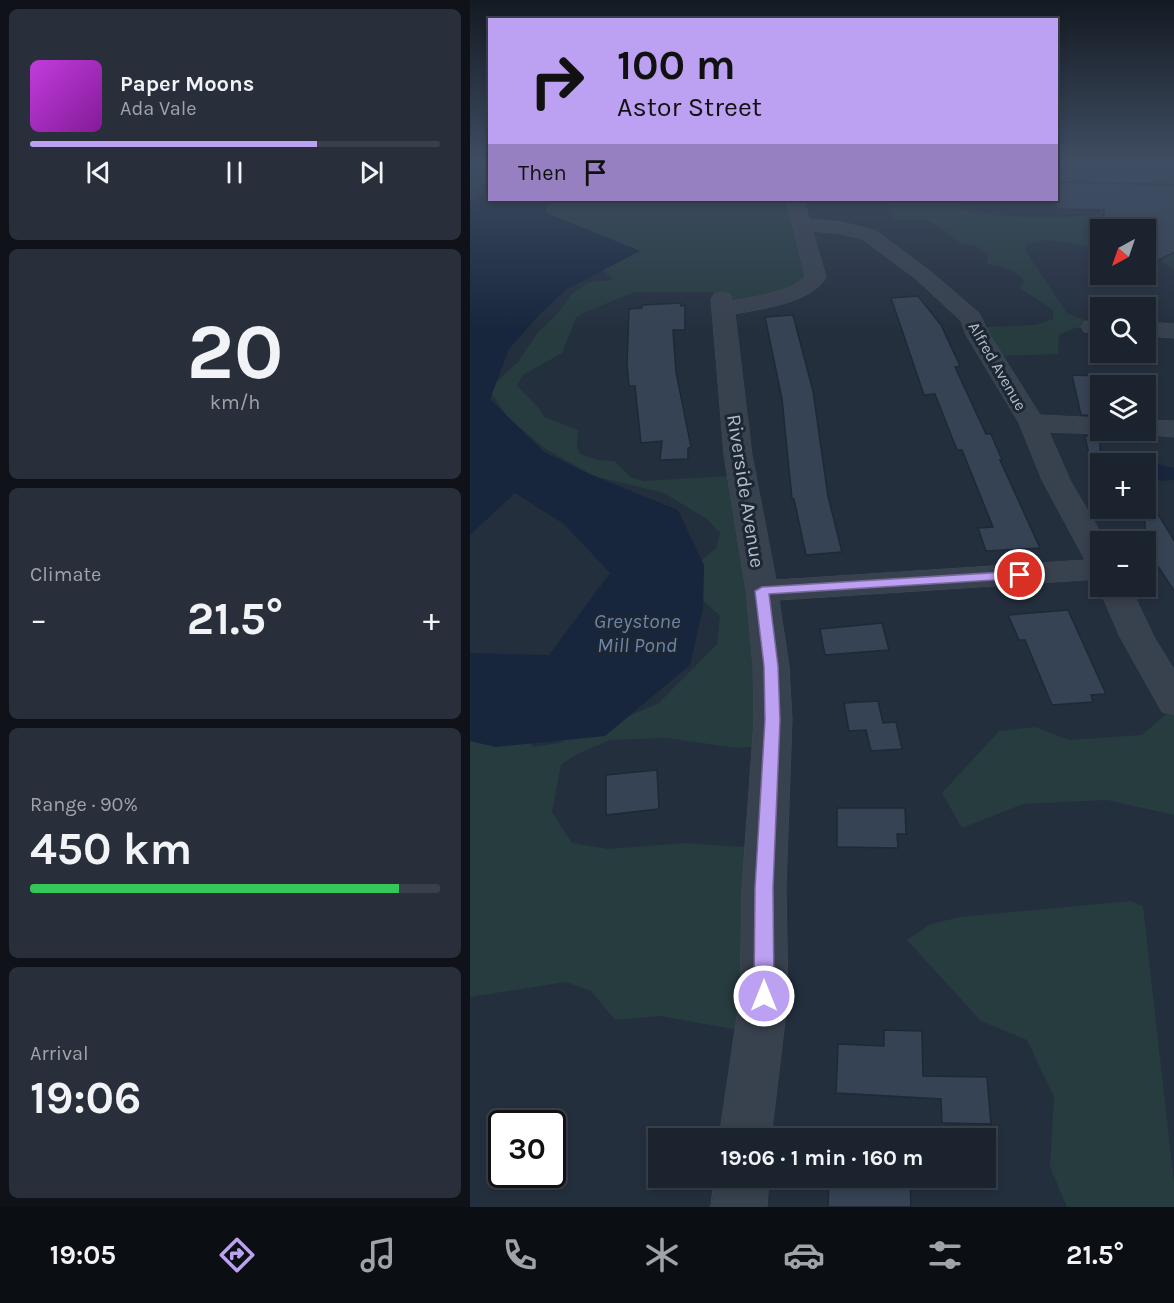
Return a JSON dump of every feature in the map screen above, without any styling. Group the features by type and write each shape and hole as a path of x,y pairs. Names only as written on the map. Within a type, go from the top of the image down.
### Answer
{"street":[{"name":"Riverside Avenue","path":"746,1128 764,996 764,888 773,720 771,666 762,591 738,455 722,304 801,291 813,285 816,278 805,245 800,218"},
{"name":"Alfred Avenue","path":"802,224 842,228 869,235 945,293 971,318 978,335 1032,423 1056,480 1090,541"},
{"path":"1156,330 1175,331"},
{"path":"1032,423 1090,426"},
{"path":"1156,428 1175,429"},
{"path":"762,591 1090,570"},
{"path":"1119,597 1138,637 1175,703"},
{"path":"739,1207 741,1188"}],"green space":[{"path":"559,218 790,218 807,278 791,285 802,291 735,303 713,292 635,292 576,318 562,353 523,375 517,385 544,417 578,430 577,448 580,454 598,460 614,461 631,477 643,481 744,475 779,744 737,748 666,738 610,740 575,755 561,765 552,812 572,843 608,849 685,843 774,849 767,1035 660,1016 615,1020 591,991 566,982 470,997 470,719 489,718 534,747 559,743 597,719 629,716 659,703 717,644 720,616 687,585 695,566 716,548 720,533 707,519 664,493 594,476 544,448 507,417 489,389 518,362 538,332 558,313 570,296 589,282 613,280 603,270 639,251"},
{"path":"893,218 1161,218 1174,221 1174,270 1156,255 1156,219 1090,219 1090,247 1046,240 1027,244 1025,247 1029,256 1067,313 1090,322 1090,327 1075,328 1059,335 1058,354 998,356 983,327 1036,325 1053,319 1053,310 1020,288 1024,281 1017,273 987,264 988,254 976,246 960,243 937,225 925,220"},
{"path":"1174,707 1174,815 1107,800 1023,804 962,828 942,793 999,731 1035,727 1069,740 1142,735"},
{"path":"1131,901 1143,906 1174,1182 1174,1207 1067,1207 1050,1167 1054,1097 1027,1040 981,1021 907,940 931,924 960,917"}],"water":[{"name":"Greystone Mill Pond","path":"470,218 559,218 640,251 567,289 540,314 509,349 490,399 544,452 589,474 678,510 704,565 703,608 690,665 605,736 496,747 470,741 470,653 549,655 610,573 564,524 515,493 470,535"},
{"path":"1156,464 1174,468 1174,480 1156,479"}],"building":[{"path":"1103,218 1175,218 1175,252 1156,262 1156,219"},
{"path":"918,296 941,325 960,366 955,367 986,434 991,434 1002,460 1000,460 1040,548 986,551 978,528 993,527 962,450 957,450 935,394 924,395 891,298"},
{"path":"681,303 681,306 685,305 685,330 673,330 676,372 691,447 688,448 688,459 660,460 662,441 641,443 635,386 629,386 627,364 629,309 642,308 642,305"},
{"path":"793,315 813,391 828,496 842,552 806,555 794,499 792,499 782,399 765,317"},
{"path":"1072,375 1090,376 1090,415 1081,415"},
{"path":"1085,436 1090,436 1090,441 1100,441 1100,453 1089,455"},
{"path":"1156,511 1175,542 1175,592 1156,564 1156,531 1145,531 1145,519 1156,519"},
{"path":"1068,610 1106,694 1091,695 1093,702 1052,705 1025,640 1019,640 1008,615"},
{"path":"882,623 889,650 825,655 820,629"},
{"path":"878,701 883,723 896,722 902,749 871,751 866,730 849,731 844,703"},
{"path":"657,770 659,809 606,815 606,775"},
{"path":"837,808 905,808 906,834 897,834 898,848 837,847"},
{"path":"884,1030 922,1031 923,1076 987,1077 991,1124 942,1123 941,1099 836,1093 838,1044 884,1046"},
{"path":"829,1188 910,1188 911,1207 828,1207"}],"waterway":[{"path":"470,228 488,218"}],"route":[{"path":"764,996 764,888 773,720 771,666 762,591 1020,575"}]}
